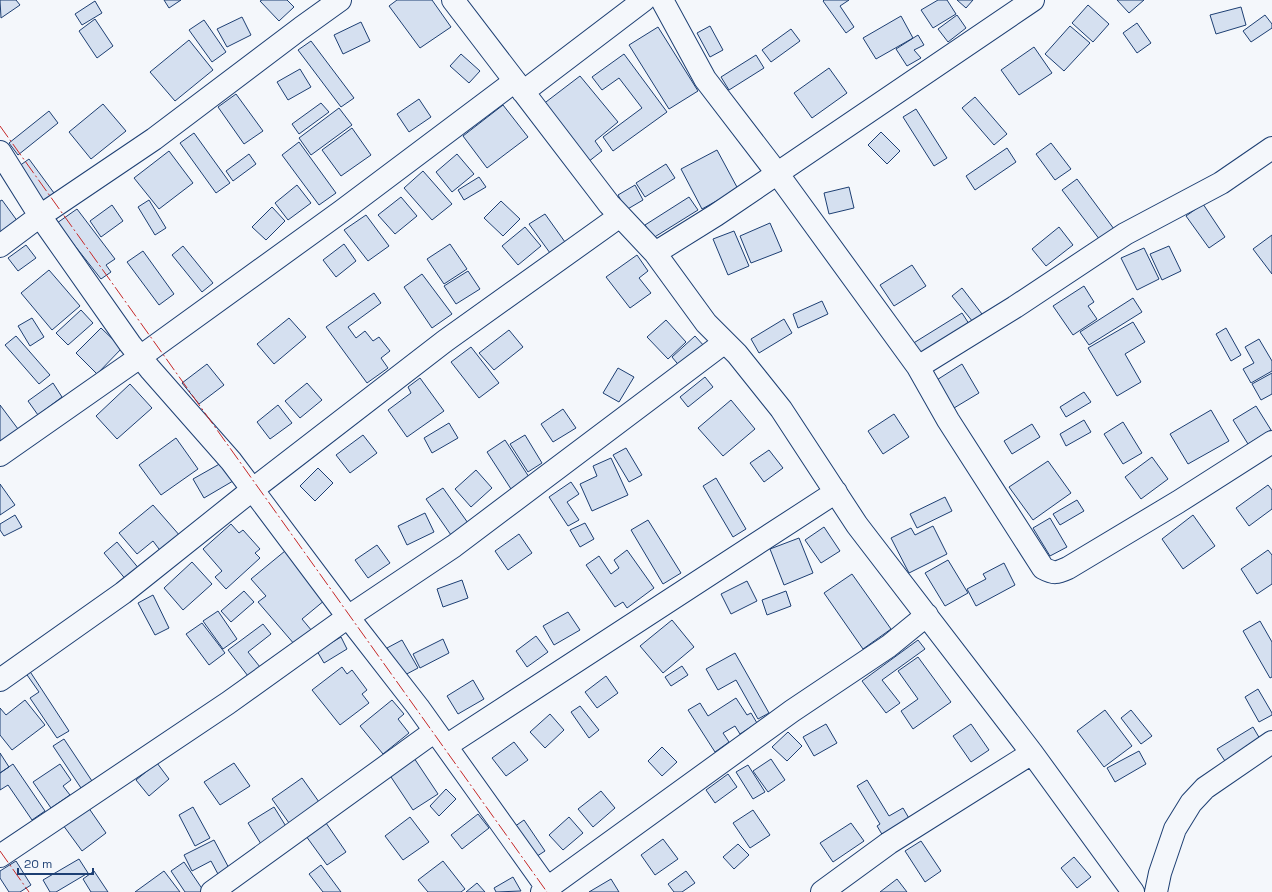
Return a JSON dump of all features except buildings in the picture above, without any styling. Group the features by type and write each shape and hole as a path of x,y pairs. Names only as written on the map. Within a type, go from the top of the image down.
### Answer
{"street":[{"path":"0,246 40,216 154,139 340,0"},
{"path":"453,0 609,204 655,253 706,323 737,354 780,409 857,525 1032,753 1130,891"},
{"path":"0,455 140,357 342,211 644,0"},
{"path":"662,0 705,79 777,173 918,367 948,420 1043,568 1050,572 1058,573 1068,568 1178,502 1272,442"},
{"path":"655,253 716,215 1033,0"},
{"path":"918,367 1015,307 1125,234 1221,183 1272,148"},
{"path":"0,152 40,216 140,357 231,461 441,738 546,891 792,711 889,646 926,615"},
{"path":"0,680 123,593 252,490 445,341 620,216"},
{"path":"0,856 228,703 348,617 454,546 725,342"},
{"path":"212,892 441,738 836,492"},
{"path":"1156,892 1160,872 1175,829 1191,803 1205,788 1272,742"},
{"path":"822,892 889,843 1032,753"}],"power":[{"path":"0,126 547,892"},
{"path":"0,851 29,892"}]}
